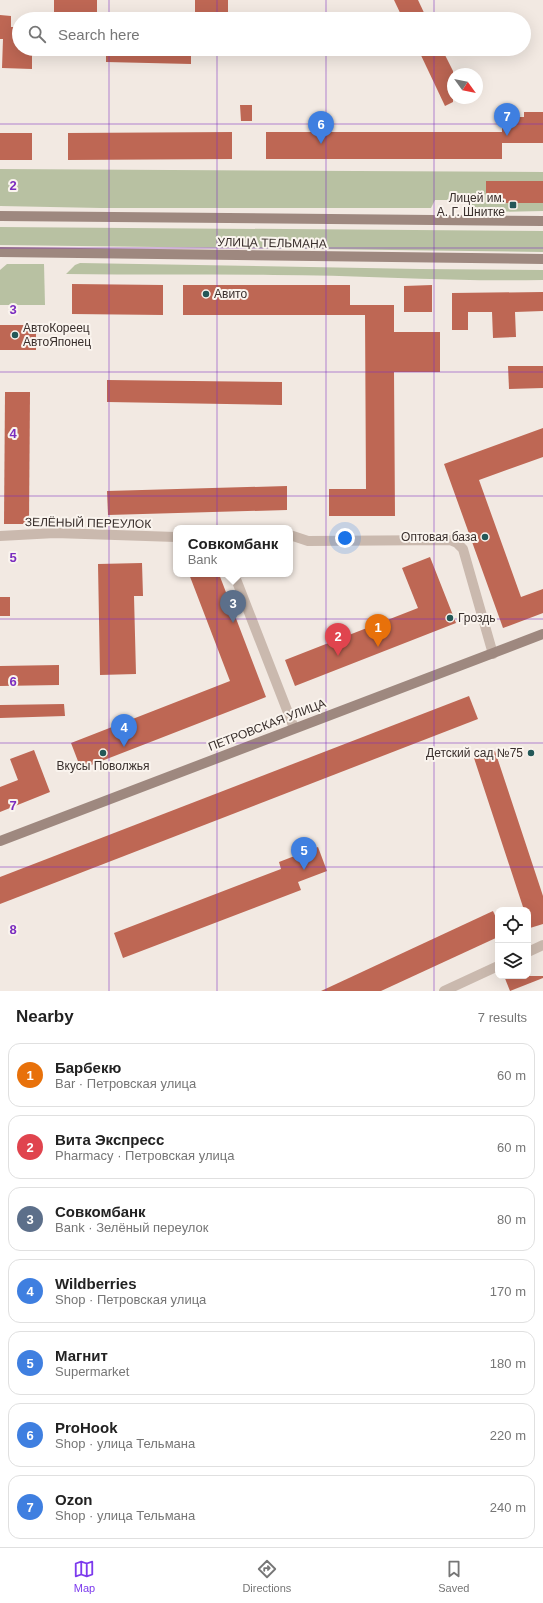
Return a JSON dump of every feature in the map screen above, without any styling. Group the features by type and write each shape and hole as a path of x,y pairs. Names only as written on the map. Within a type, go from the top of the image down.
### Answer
{"main road":[{"name":"УЛИЦА ТЕЛЬМАНА","path":"0,216 543,221"},
{"name":"УЛИЦА ТЕЛЬМАНА","path":"0,252 543,259"},
{"name":"ПЕТРОВСКАЯ УЛИЦА","path":"0,841 543,634"}],"street":[{"name":"ЗЕЛЁНЫЙ ПЕРЕУЛОК","path":"0,536 55,533 173,537"},
{"path":"293,536 308,540 450,540 458,543 463,549 493,654"},
{"path":"235,577 294,728"},
{"path":"531,951 543,945"},
{"path":"444,991 495,967"}],"green space":[{"path":"0,169 543,172 543,211 488,212 457,200 435,200 431,208 101,208 0,206"},
{"path":"0,227 543,231 543,252 0,245"},
{"path":"80,263 543,270 543,280 476,280 307,275 66,274 75,265"},
{"path":"7,264 44,264 45,305 0,305 0,270"}],"building":[{"path":"54,0 97,0 97,12 54,12"},
{"path":"195,0 228,0 228,12 195,12"},
{"path":"394,0 418,0 424,12 400,12"},
{"path":"0,15 11,16 12,56 32,56 32,69 2,68 3,39 0,39"},
{"path":"106,56 191,56 191,64 106,62"},
{"path":"421,56 446,56 452,68 447,68 447,104 449,104 445,106"},
{"path":"240,105 252,105 252,121 241,121"},
{"path":"524,112 543,112 543,143 502,143 502,159 266,159 266,132 502,132 502,117 524,117"},
{"path":"232,132 232,159 68,160 68,133"},
{"path":"0,133 32,133 32,160 0,160"},
{"path":"486,181 543,181 543,203 486,203"},
{"path":"72,284 163,285 163,315 72,314"},
{"path":"183,285 350,285 350,305 394,305 394,332 440,332 440,372 394,372 395,516 329,516 329,489 366,489 365,315 183,315"},
{"path":"432,285 432,312 404,312 404,286"},
{"path":"543,292 543,311 515,312 516,337 493,338 492,312 468,312 468,330 452,330 452,293"},
{"path":"0,325 36,325 36,350 0,350"},
{"path":"508,366 543,366 543,388 509,389"},
{"path":"107,380 282,382 282,405 107,402"},
{"path":"5,392 30,392 29,524 4,524"},
{"name":"Оптовая база","path":"543,428 543,457 479,480 521,597 543,589 543,613 503,628 444,464"},
{"path":"287,486 287,510 108,515 107,491"},
{"path":"430,557 456,623 295,686 285,660 418,608 402,568"},
{"path":"142,563 143,596 134,596 136,674 100,675 98,564"},
{"path":"190,577 220,577 266,697 81,769 71,743 230,681"},
{"path":"0,597 10,597 10,616 0,616"},
{"path":"59,665 59,685 0,686 0,666"},
{"path":"469,696 478,719 0,904 0,877"},
{"path":"64,704 65,716 0,718 0,705"},
{"path":"34,750 50,792 0,812 0,787 18,780 10,759"},
{"path":"495,751 543,896 543,924 531,928 531,907 523,907 474,758"},
{"path":"318,847 327,871 298,882 301,890 123,958 114,933 281,869 279,862"},
{"path":"493,911 495,915 495,938 381,991 321,991"},
{"path":"531,976 543,976 543,978 510,991 505,979 531,979"}],"place":[{"name":"Ozon","path":"507,136"},
{"name":"ProHook","path":"321,144"},
{"name":"Лицей им. А. Г. Шнитке","path":"513,205"},
{"name":"Авито","path":"206,294"},
{"name":"АвтоКореец АвтоЯпонец","path":"15,335"},
{"name":"Оптовая база","path":"485,537"},
{"name":"Гроздь","path":"450,618"},
{"name":"Совкомбанк","path":"233,623"},
{"name":"Барбекю","path":"378,647"},
{"name":"Вита Экспресс","path":"338,656"},
{"name":"Wildberries","path":"124,747"},
{"name":"Вкусы Поволжья","path":"103,753"},
{"name":"Детский сад №75","path":"531,753"},
{"name":"Магнит","path":"304,870"}]}
